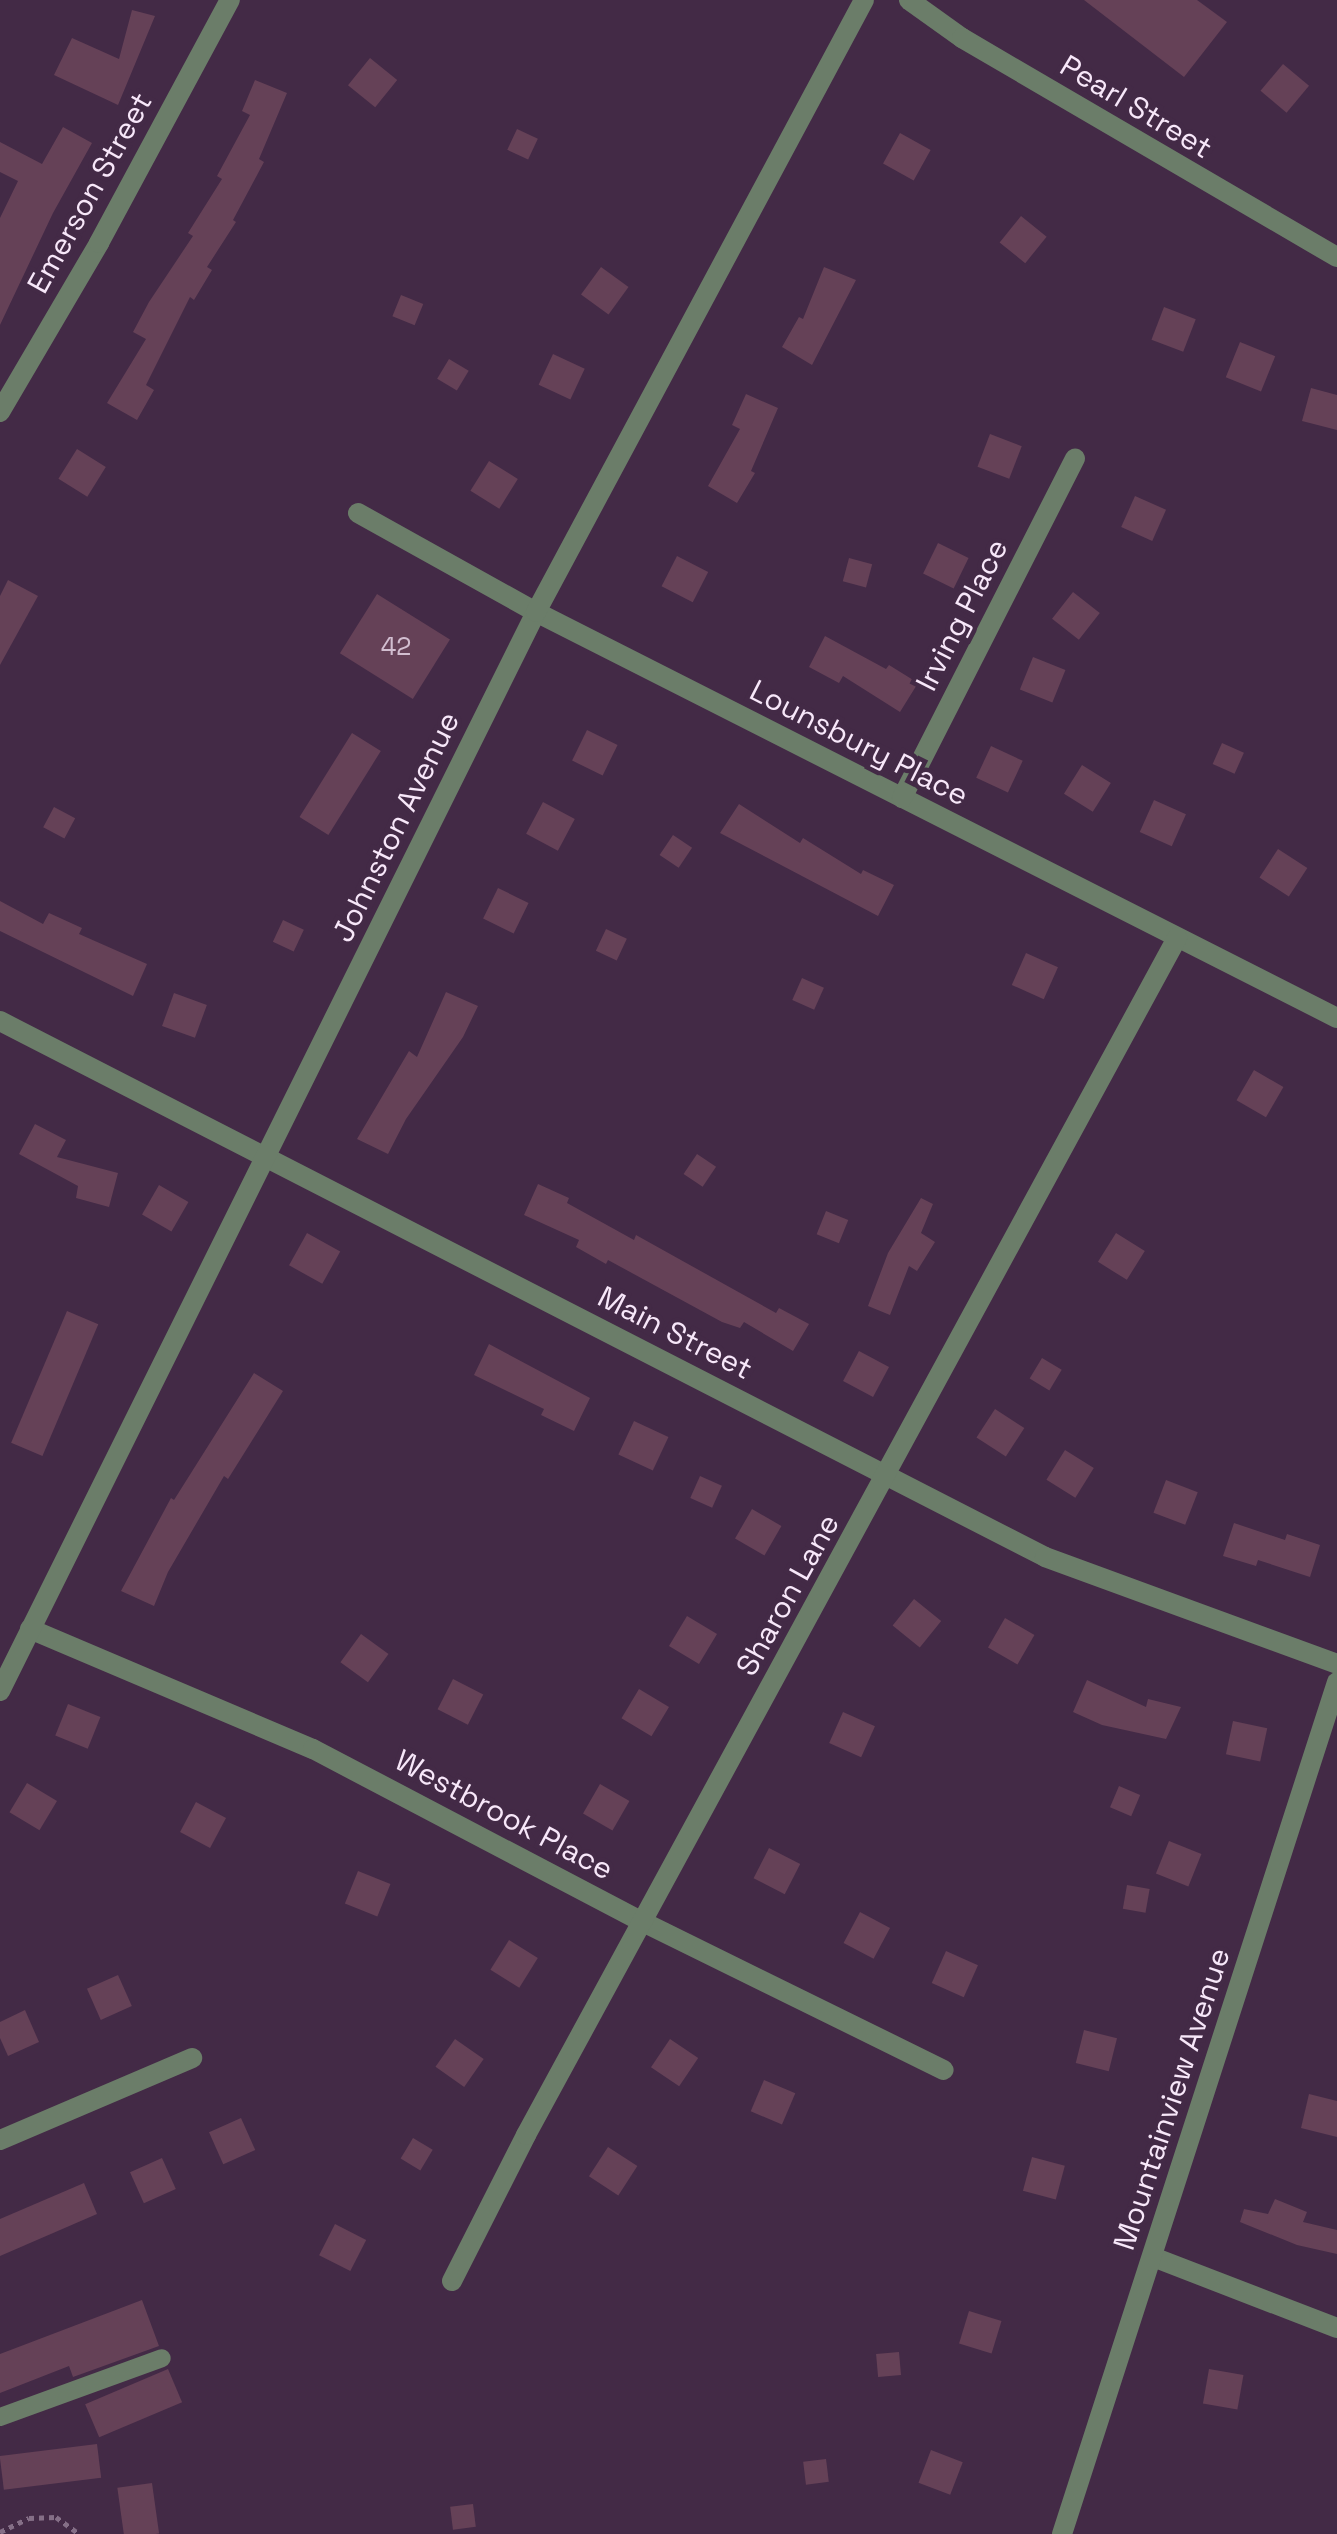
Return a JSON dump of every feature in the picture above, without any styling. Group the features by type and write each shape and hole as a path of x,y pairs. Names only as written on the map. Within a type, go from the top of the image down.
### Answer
{"street":[{"name":"Emerson Street","path":"0,412 99,243 230,0"},
{"name":"Johnston Avenue","path":"0,1690 536,612 864,0"},
{"name":"Pearl Street","path":"910,0 962,38 1337,258"},
{"name":"Irving Place","path":"902,798 1075,460"},
{"name":"Lounsbury Place","path":"358,514 536,612 1337,1018"},
{"name":"Sharon Lane","path":"452,2281 642,1922 1177,938"},
{"name":"Main Street","path":"0,1021 1093,1578 1337,1664"},
{"name":"Westbrook Place","path":"30,1628 313,1749 642,1922 944,2070"},
{"name":"Mountainview Avenue","path":"1062,2534 1337,1682"},
{"path":"0,2140 192,2058"},
{"path":"1154,2257 1337,2328"}],"lane":[{"path":"0,2417 162,2358"}],"path":[{"path":"0,2532 8,2524 56,2517 79,2534"}],"building":[{"path":"1084,0 1197,0 1227,22 1184,77"},
{"path":"132,10 155,16 118,105 54,75 72,38 119,59"},
{"path":"370,58 397,80 375,107 348,85"},
{"path":"1283,64 1309,86 1287,113 1261,91"},
{"path":"255,80 287,93 259,159 264,162 233,220 236,222 207,267 212,270 194,300 190,297 146,385 154,390 137,420 107,403 146,339 133,332 193,236 188,233 222,179 217,176 250,115 242,111"},
{"path":"63,127 92,143 53,213 0,325 0,218 18,181 0,172 0,142 42,164"},
{"path":"517,129 538,139 528,160 507,150"},
{"path":"900,133 931,150 914,181 883,164"},
{"path":"1021,216 1047,237 1025,263 1000,242"},
{"path":"601,267 629,287 609,314 581,295"},
{"path":"824,267 856,280 812,365 782,347 799,317 803,319"},
{"path":"401,295 423,304 415,325 392,316"},
{"path":"1164,307 1196,319 1183,352 1151,340"},
{"path":"1240,342 1275,356 1261,391 1226,377"},
{"path":"553,354 585,369 570,400 539,385"},
{"path":"449,359 469,371 457,391 437,379"},
{"path":"1311,388 1337,395 1337,430 1302,421"},
{"path":"746,394 778,408 751,471 755,473 737,503 708,486 740,429 732,425"},
{"path":"990,434 1022,446 1009,479 977,467"},
{"path":"77,449 106,467 87,497 58,479"},
{"path":"489,461 518,479 499,509 470,491"},
{"path":"1135,496 1166,510 1152,541 1121,527"},
{"path":"938,543 969,558 954,588 923,574"},
{"path":"677,556 708,572 693,602 662,586"},
{"path":"849,558 872,564 866,587 843,581"},
{"path":"8,580 38,596 0,665 0,596"},
{"path":"1073,592 1100,613 1079,640 1052,619"},
{"path":"377,594 450,640 413,699 340,653"},
{"path":"825,636 918,683 900,712 843,676 839,683 809,667"},
{"path":"1033,657 1065,670 1052,703 1020,689"},
{"path":"587,730 618,745 603,775 572,761"},
{"path":"352,733 381,751 328,835 300,817"},
{"path":"1222,743 1244,753 1235,774 1213,764"},
{"path":"991,746 1023,761 1008,793 976,778"},
{"path":"1082,765 1111,783 1093,812 1064,794"},
{"path":"1154,800 1186,814 1172,846 1140,832"},
{"path":"543,802 575,819 558,851 526,834"},
{"path":"739,804 800,843 803,838 861,874 863,870 894,885 878,916 720,833"},
{"path":"54,807 75,818 64,839 43,827"},
{"path":"673,835 692,848 679,868 660,855"},
{"path":"1278,849 1307,868 1289,897 1259,878"},
{"path":"498,888 529,903 514,933 483,919"},
{"path":"0,901 43,924 49,913 82,928 79,934 147,964 133,996 0,931"},
{"path":"283,920 304,930 294,951 273,942"},
{"path":"606,929 627,939 617,960 596,951"},
{"path":"1026,953 1058,967 1044,999 1012,985"},
{"path":"802,978 824,988 814,1010 792,1000"},
{"path":"446,992 478,1006 463,1037 406,1119 388,1154 357,1139 409,1051 417,1057"},
{"path":"174,993 207,1005 195,1038 162,1026"},
{"path":"1254,1070 1283,1087 1266,1117 1236,1100"},
{"path":"35,1124 66,1140 57,1157 118,1173 109,1207 76,1198 78,1186 19,1154"},
{"path":"697,1154 716,1167 703,1187 684,1174"},
{"path":"538,1184 569,1198 567,1203 634,1240 636,1235 776,1313 779,1308 809,1324 793,1351 744,1322 740,1328 722,1322 608,1260 606,1264 576,1247 579,1240 524,1215"},
{"path":"159,1185 188,1202 171,1231 142,1214"},
{"path":"921,1198 933,1204 921,1233 935,1242 917,1271 909,1266 890,1315 868,1306 888,1253"},
{"path":"826,1211 848,1220 839,1243 817,1234"},
{"path":"307,1233 340,1251 322,1284 289,1265"},
{"path":"1116,1233 1145,1251 1127,1280 1098,1262"},
{"path":"67,1311 98,1324 42,1456 11,1443"},
{"path":"489,1344 590,1398 574,1431 541,1415 544,1409 474,1375"},
{"path":"859,1351 889,1367 873,1397 843,1381"},
{"path":"1042,1358 1062,1370 1049,1390 1030,1379"},
{"path":"254,1373 283,1391 228,1479 224,1476 168,1572 154,1606 121,1591 171,1498 174,1500"},
{"path":"995,1409 1024,1428 1006,1457 976,1438"},
{"path":"634,1421 668,1437 653,1471 618,1455"},
{"path":"1065,1450 1094,1468 1075,1498 1046,1480"},
{"path":"700,1476 722,1486 712,1508 690,1498"},
{"path":"1166,1480 1198,1492 1185,1525 1153,1513"},
{"path":"752,1509 781,1526 764,1555 735,1538"},
{"path":"1234,1523 1285,1540 1287,1534 1320,1545 1310,1577 1258,1560 1256,1566 1223,1556"},
{"path":"914,1599 941,1621 920,1647 893,1625"},
{"path":"687,1616 717,1634 699,1664 669,1646"},
{"path":"1005,1618 1034,1635 1017,1664 988,1647"},
{"path":"361,1634 389,1654 368,1682 340,1662"},
{"path":"453,1679 483,1694 468,1725 438,1709"},
{"path":"1087,1680 1146,1707 1148,1699 1181,1707 1166,1739 1102,1725 1073,1712"},
{"path":"639,1689 669,1707 651,1736 621,1718"},
{"path":"68,1704 100,1717 88,1749 55,1736"},
{"path":"843,1712 875,1726 861,1757 829,1743"},
{"path":"1233,1721 1267,1728 1260,1762 1226,1754"},
{"path":"27,1783 57,1801 39,1830 9,1812"},
{"path":"600,1784 629,1801 612,1830 583,1813"},
{"path":"1119,1786 1140,1795 1131,1816 1110,1807"},
{"path":"196,1802 226,1818 210,1848 180,1832"},
{"path":"1169,1841 1201,1854 1188,1887 1156,1873"},
{"path":"769,1848 800,1864 785,1894 754,1878"},
{"path":"358,1871 390,1884 377,1917 345,1903"},
{"path":"1127,1885 1150,1889 1145,1913 1123,1909"},
{"path":"860,1912 890,1928 874,1959 844,1943"},
{"path":"509,1940 538,1958 519,1988 490,1970"},
{"path":"946,1951 978,1965 964,1997 932,1983"},
{"path":"118,1975 132,2006 101,2020 87,1989"},
{"path":"25,2010 39,2042 8,2056 0,2038 0,2022"},
{"path":"1084,2030 1117,2038 1109,2071 1076,2063"},
{"path":"455,2039 484,2059 464,2087 435,2067"},
{"path":"670,2039 698,2058 679,2086 651,2067"},
{"path":"764,2080 795,2093 782,2125 751,2111"},
{"path":"1309,2094 1337,2101 1337,2137 1301,2128"},
{"path":"241,2118 255,2150 223,2164 209,2132"},
{"path":"413,2138 433,2150 420,2170 401,2159"},
{"path":"608,2147 637,2166 618,2195 589,2176"},
{"path":"1032,2157 1065,2166 1056,2200 1023,2191"},
{"path":"162,2158 176,2189 144,2203 130,2172"},
{"path":"84,2183 97,2214 0,2256 0,2219"},
{"path":"1275,2199 1307,2212 1303,2222 1337,2230 1337,2254 1297,2245 1240,2222 1244,2209 1268,2214"},
{"path":"335,2224 366,2240 350,2271 319,2255"},
{"path":"142,2300 159,2346 73,2377 69,2366 0,2393 0,2354"},
{"path":"969,2311 1002,2321 992,2353 959,2344"},
{"path":"899,2352 901,2375 878,2377 876,2354"},
{"path":"168,2369 182,2402 99,2437 85,2404"},
{"path":"1209,2369 1243,2375 1237,2410 1203,2403"},
{"path":"97,2444 101,2478 4,2490 0,2456"},
{"path":"931,2450 963,2462 950,2495 918,2483"},
{"path":"826,2459 829,2482 806,2485 803,2462"},
{"path":"152,2483 159,2534 124,2534 117,2488"},
{"path":"473,2504 476,2527 453,2530 450,2507"}]}
